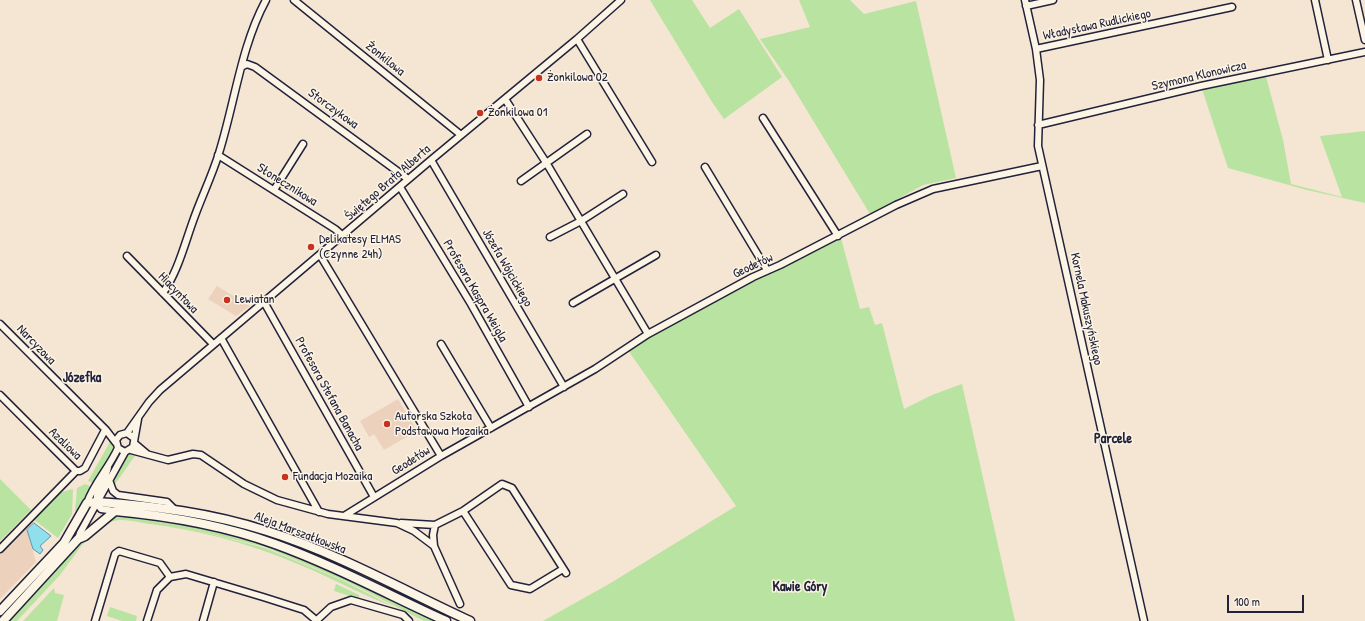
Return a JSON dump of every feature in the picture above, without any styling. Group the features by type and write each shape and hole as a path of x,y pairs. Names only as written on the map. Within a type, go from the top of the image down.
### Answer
{"main road":[{"name":"Aleja Marszałkowska","path":"87,503 97,502 173,508 248,525 293,540 470,621"},
{"path":"0,611 64,543 87,503"},
{"name":"Aleja Marszałkowska","path":"115,511 193,522 268,542 309,558 446,621"},
{"path":"3,621 78,539 85,536 115,511"}],"street":[{"path":"163,293 174,277 193,219 218,155 252,29 266,0"},
{"name":"Żonkilowa","path":"294,0 462,135"},
{"name":"Świętego Brata Alberta","path":"127,433 149,402 160,390 343,236 408,179 577,39 621,0"},
{"path":"1025,3 1053,0"},
{"path":"1315,0 1328,60"},
{"path":"1356,0 1365,40"},
{"name":"Kornela Makuszyńskiego","path":"1025,3 1036,49 1040,80 1038,146 1144,621"},
{"name":"Władysława Rudlickiego","path":"1036,49 1232,7"},
{"path":"577,39 652,162"},
{"name":"Szymona Klonowicza","path":"1038,125 1202,86 1365,52"},
{"name":"Storczykowa","path":"242,66 247,64 256,66 408,179"},
{"path":"505,99 547,164 648,334"},
{"path":"763,118 838,236"},
{"path":"521,181 547,164 587,134"},
{"path":"274,190 303,144"},
{"name":"Słonecznikowa","path":"218,155 335,229 343,236"},
{"name":"Józefa Wójcickiego","path":"431,160 564,387"},
{"name":"Geodetów","path":"344,516 441,456 595,369 648,334 767,270 838,236 896,205 933,189 1042,166"},
{"path":"705,167 767,270"},
{"name":"Profesora Kaspra Weigla","path":"400,187 471,304 529,407"},
{"path":"550,237 581,221 623,194"},
{"path":"320,255 441,456"},
{"path":"573,303 656,255"},
{"name":"Hiacyntowa","path":"127,256 213,344"},
{"name":"Profesora Stefana Banacha","path":"264,302 374,497"},
{"name":"Narcyzowa","path":"0,324 106,430 117,446"},
{"path":"221,338 319,512"},
{"path":"441,344 491,428"},
{"name":"Azaliowa","path":"0,395 76,471 80,471 85,468 106,430"},
{"name":"Świętego Brata Alberta","path":"97,502 134,441 138,419"},
{"name":"Narcyzowa","path":"106,430 120,435"},
{"path":"78,539 97,502 97,493 107,476 120,435 127,433 147,454"},
{"path":"117,446 128,451 147,454 168,460 193,454 201,455 244,484 266,496 319,512 397,523 435,525 463,511 502,484 512,488 565,571 530,589 511,585 463,511"},
{"path":"87,503 102,473 109,466"},
{"path":"0,549 76,471"},
{"path":"109,480 113,491 118,495 167,502 173,508"},
{"path":"97,502 101,509 115,511"},
{"path":"397,523 425,538 434,546"},
{"path":"435,525 433,536 434,546 460,604"},
{"path":"95,621 117,552 160,563 170,577"},
{"path":"147,621 157,590 170,577 186,574 304,610 317,621 331,607 351,600 405,616 409,621"},
{"path":"203,621 214,582"}],"shaded area":[{"path":"217,286 250,306 236,316 208,299"},
{"name":"Autorska Szkoła Podstawowa Mozaika","path":"398,399 417,431 384,450 374,434 369,437 360,421"},
{"path":"26,526 36,562 0,599 0,552"}],"green space":[{"path":"650,0 692,0 710,28 739,9 782,77 724,119 712,102"},
{"path":"799,0 850,0 864,14 916,1 956,178 923,185 870,214 789,81 760,39 810,27"},
{"path":"1265,73 1283,140 1291,184 1342,197 1320,136 1365,131 1365,203 1307,190 1228,168 1201,86"},
{"path":"841,238 860,309 869,307 875,325 882,323 904,409 932,395 962,384 1015,621 543,621 609,584 736,506 628,350 733,290"},
{"path":"111,440 115,450 93,483 88,481"},
{"path":"130,453 137,453 113,487 114,478 120,463 123,458"},
{"path":"0,479 31,510 0,541"},
{"path":"85,484 92,487 77,515 75,512 77,488"},
{"path":"73,489 72,514 58,538 33,519 58,493"},
{"path":"107,505 164,511 241,525 283,539 330,558 443,611 441,615 276,542 107,507"},
{"path":"113,517 133,518 199,528 274,547 334,572 438,621 424,621 348,582 265,547 203,532 146,522 202,532 265,548 344,581 394,607 301,565 254,548 203,533 133,521 116,520 106,524"},
{"path":"99,527 100,529 82,545 60,575 17,621 6,621 74,549"},
{"path":"336,584 359,595 359,599 334,591"},
{"path":"54,588 55,593 64,595 57,621 23,621"},
{"path":"110,607 137,616 136,621 122,621 107,616"}],"water":[{"path":"34,523 51,536 40,546 43,550 40,554 33,549 27,530"}],"place":[{"name":"Żonkilowa 02","path":"539,78"},
{"name":"Żonkilowa 01","path":"480,113"},
{"name":"Delikatesy ELMAS (Czynne 24h)","path":"311,247"},
{"name":"Lewiatan","path":"227,300"},
{"name":"Autorska Szkoła Podstawowa Mozaika","path":"387,424"},
{"name":"Fundacja Mozaika","path":"285,477"}],"district":[{"name":"Józefka","path":"82,378"},
{"name":"Parcele","path":"1113,439"},
{"name":"Kawie Góry","path":"800,587"}]}
